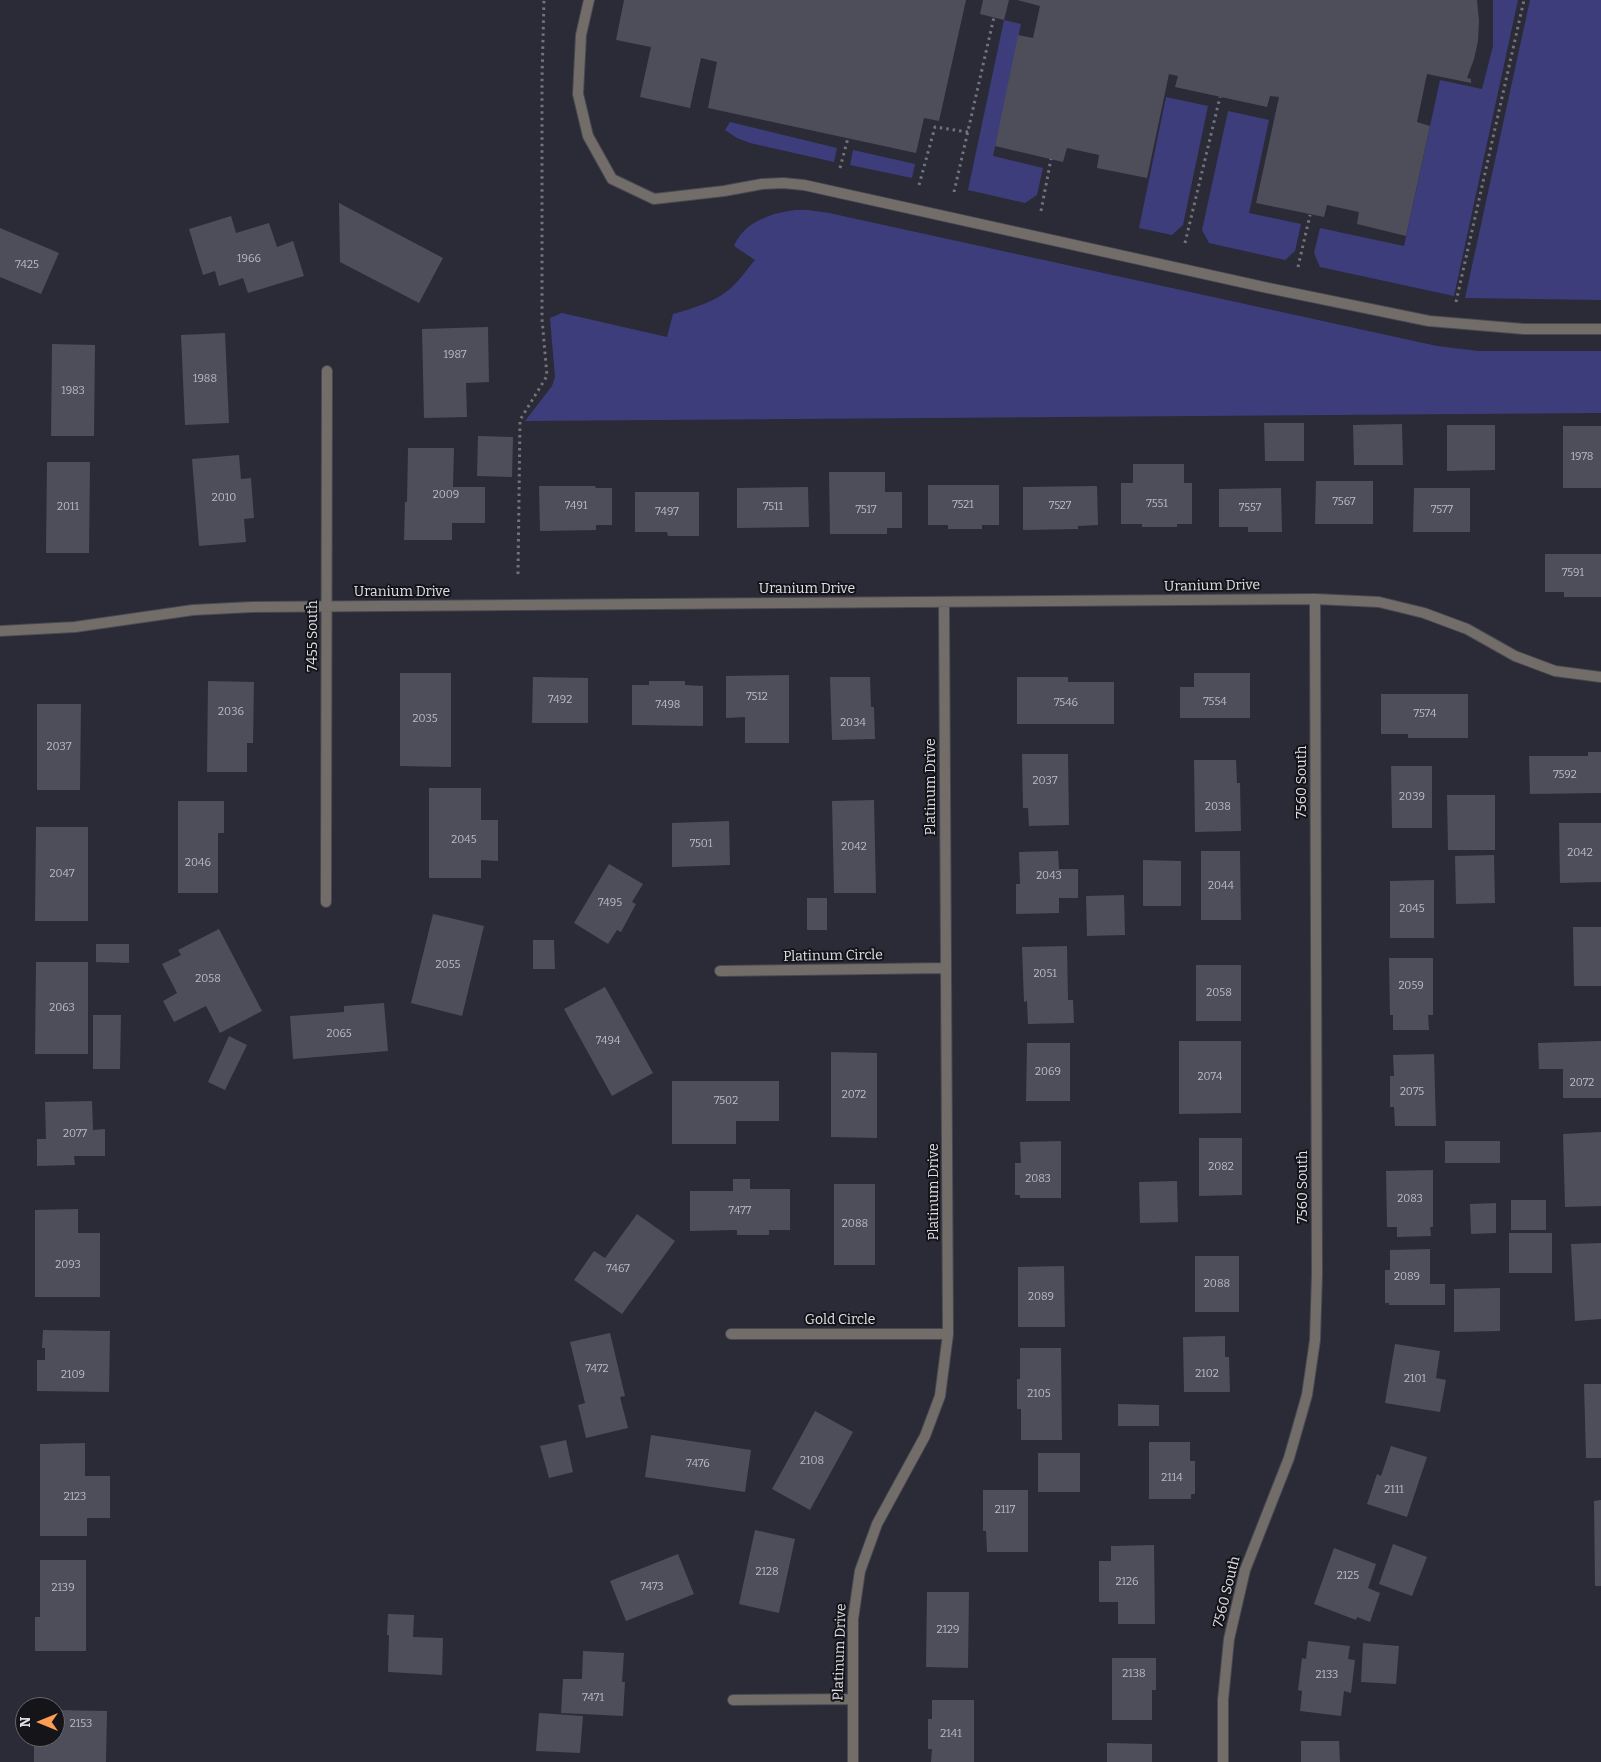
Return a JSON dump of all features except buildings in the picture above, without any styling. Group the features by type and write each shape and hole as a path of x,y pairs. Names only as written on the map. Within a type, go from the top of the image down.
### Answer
{"street":[{"path":"588,0 582,35 578,94 588,136 612,179 654,199 724,191 762,184 804,185 1268,288 1429,321 1524,329 1601,329"},
{"name":"7455 South","path":"326,902 327,371"},
{"name":"Uranium Drive","path":"0,631 75,627 193,610 252,607 1315,599 1379,602 1424,612 1467,629 1515,656 1555,671 1601,677"},
{"name":"7560 South","path":"1223,1762 1223,1700 1229,1639 1244,1570 1289,1458 1307,1395 1315,1340 1317,1275 1315,599"},
{"name":"Platinum Drive","path":"853,1762 853,1619 860,1571 877,1524 925,1436 940,1396 948,1334 944,602"},
{"name":"Platinum Circle","path":"720,971 946,968"},
{"name":"Gold Circle","path":"731,1334 948,1334"},
{"path":"733,1700 852,1699"}],"path":[{"path":"518,574 520,420 547,376 542,300 544,0"},
{"path":"1456,302 1524,0"},
{"path":"954,192 994,17"},
{"path":"1185,242 1220,97"},
{"path":"919,185 935,127 968,132"},
{"path":"840,168 848,138"},
{"path":"1041,211 1051,159"},
{"path":"1298,267 1310,215"}],"shaded area":[{"path":"1493,0 1518,0 1454,296 1320,267 1314,253 1320,228 1404,246 1440,80 1482,89 1493,46"},
{"path":"1530,0 1601,0 1601,300 1465,298"},
{"path":"1004,20 1021,24 993,156 1043,168 1037,195 1025,203 968,190"},
{"path":"1166,97 1208,106 1183,225 1172,235 1139,228"},
{"path":"1228,111 1269,120 1249,213 1301,224 1295,251 1285,260 1209,243 1202,230"},
{"path":"730,122 837,148 834,162 750,143 737,138 725,130"},
{"path":"853,150 915,164 912,178 850,165"},
{"path":"795,210 829,213 1437,346 1478,351 1601,351 1601,413 525,421 552,386 555,377 550,318 562,313 667,337 673,314 704,304 725,293 755,260 734,246 744,231 768,216"}]}
